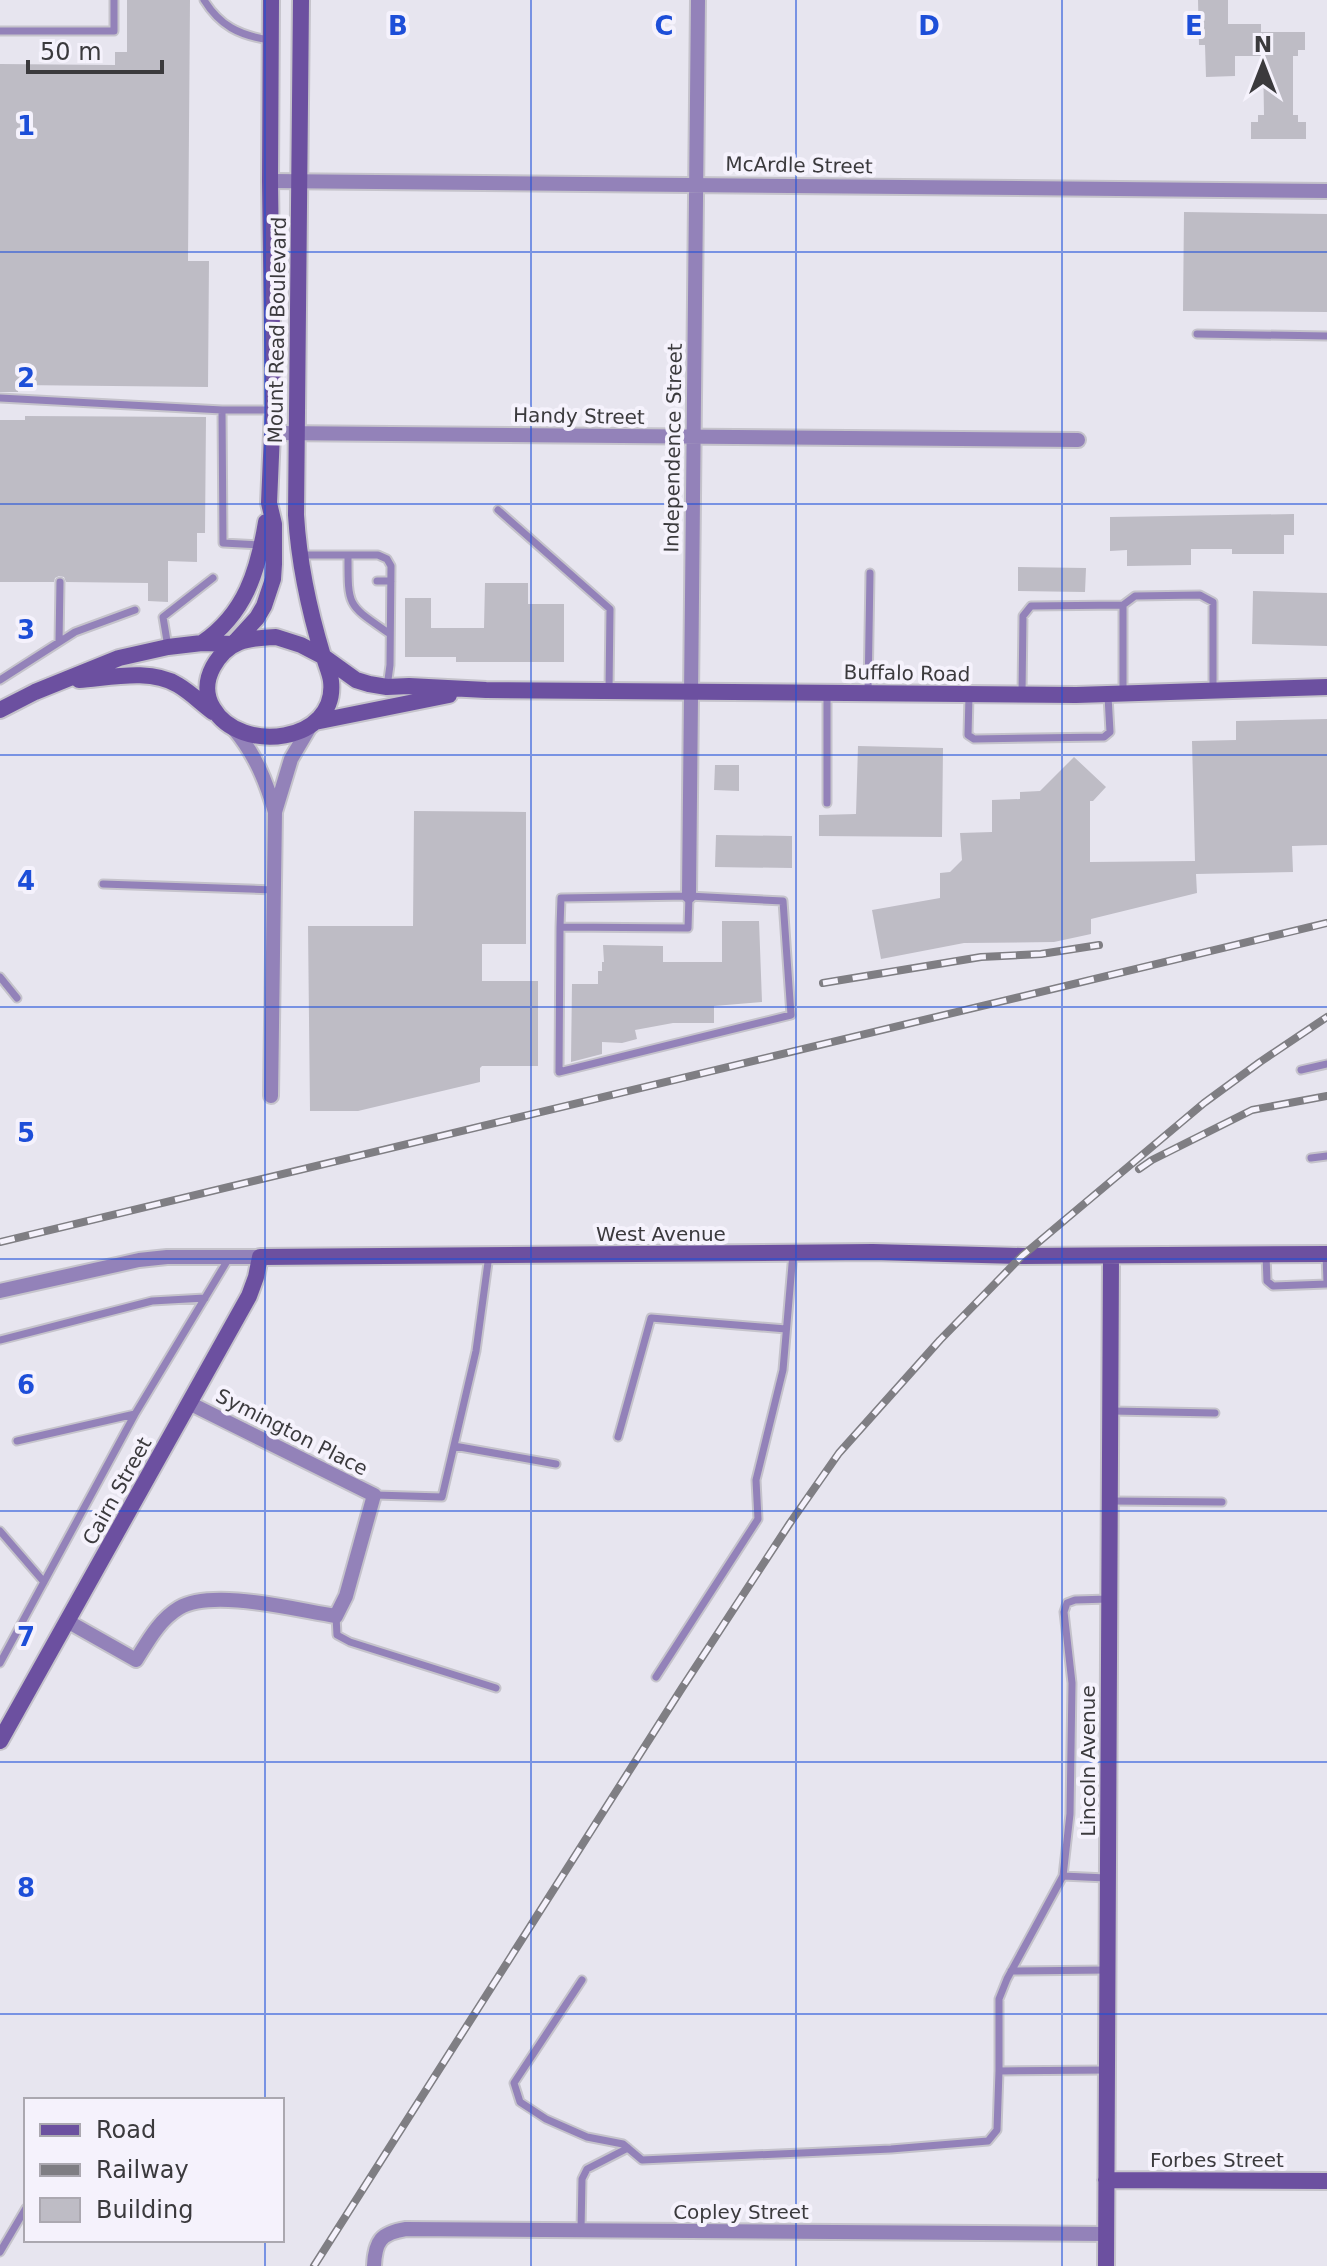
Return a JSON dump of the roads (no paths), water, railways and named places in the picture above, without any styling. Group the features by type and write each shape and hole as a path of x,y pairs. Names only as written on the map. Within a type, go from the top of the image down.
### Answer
{"main road":[{"name":"Mount Read Boulevard","path":"234,643 257,618 273,579 274,524 269,503 273,433 271,0"},
{"name":"Mount Read Boulevard","path":"301,0 296,515 299,555 311,617 323,657"},
{"path":"202,643 220,630 243,600 255,574 269,503"},
{"path":"0,710 35,692 119,658 168,647 276,637 323,657 331,693 313,724 300,731 262,737 234,729 177,684 166,679 138,676 65,681"},
{"path":"216,714 207,692 210,671 234,643"},
{"name":"Buffalo Road","path":"323,657 356,680 387,687 486,690 1022,695 1327,687"},
{"name":"Buffalo Road","path":"313,724 430,698 486,690"},
{"name":"West Avenue","path":"260,1257 793,1253 1111,1256 1327,1254"},
{"name":"Lincoln Avenue","path":"1106,2266 1111,1256"},
{"name":"Cairn Street","path":"0,1741 249,1296 260,1257"},
{"name":"Forbes Street","path":"1106,2180 1327,2181"}],"street":[{"name":"Independence Street","path":"689,896 698,0"},
{"name":"McArdle Street","path":"270,181 1327,191"},
{"name":"Handy Street","path":"273,433 1078,440"},
{"path":"271,1096 275,812 291,759 313,724"},
{"path":"234,729 258,763 275,812"},
{"name":"West Avenue","path":"0,1291 139,1260 260,1257"},
{"name":"Symington Place","path":"189,1403 374,1495 346,1596 336,1616"},
{"path":"67,1621 136,1660 167,1617 180,1607 196,1601 230,1599 336,1616"},
{"name":"Copley Street","path":"374,2266 380,2240 387,2233 406,2229 1106,2234"}],"lane":[{"path":"0,31 114,31 114,0"},
{"path":"204,0 218,19 245,36 271,40"},
{"path":"1197,334 1327,336"},
{"path":"0,398 273,410"},
{"path":"222,410 223,543 262,545"},
{"path":"498,510 610,609 609,690"},
{"path":"299,555 378,555 387,559 391,566 387,687"},
{"path":"348,555 352,581 348,594 354,609 390,634"},
{"path":"868,693 870,573"},
{"path":"168,647 163,617 213,578"},
{"path":"377,581 391,581"},
{"path":"59,642 60,582"},
{"path":"1022,695 1023,616 1031,606 1123,605 1135,596 1200,595 1213,602 1213,691"},
{"path":"970,694 968,735 974,739 1104,737 1110,732 1123,605"},
{"path":"0,680 75,632 135,610"},
{"path":"827,692 827,803"},
{"path":"103,884 274,890"},
{"path":"560,927 688,928 689,896"},
{"path":"689,896 783,901 791,1015 559,1072 561,898 689,896"},
{"path":"0,977 17,998"},
{"path":"1301,1070 1327,1064"},
{"path":"1311,1158 1327,1156"},
{"path":"656,1677 758,1519 756,1480 783,1370 793,1253"},
{"path":"1266,1255 1267,1281 1273,1286 1327,1283 1327,1254"},
{"path":"374,1495 442,1497 476,1351 489,1255"},
{"path":"0,1663 3,1650 44,1582 135,1414 230,1257"},
{"path":"0,1340 152,1301 205,1298"},
{"path":"618,1437 651,1318 786,1329"},
{"path":"1110,1411 1215,1413"},
{"path":"17,1441 135,1414"},
{"path":"454,1446 556,1464"},
{"path":"1110,1501 1222,1502"},
{"path":"0,1531 44,1582"},
{"path":"582,1980 514,2083 520,2102 546,2119 587,2137 623,2144 642,2160 891,2149 988,2141 997,2130 999,1999 1063,1876 1070,1814 1072,1683 1064,1612 1067,1603 1075,1600 1109,1599"},
{"path":"336,1616 337,1635 350,1642 496,1688"},
{"path":"1063,1876 1108,1878"},
{"path":"1011,1971 1107,1970"},
{"path":"999,2071 1107,2070"},
{"path":"581,2230 582,2179 587,2169 628,2148"},
{"path":"0,2252 24,2211"},
{"path":"0,2228 10,2235"}],"railway":[{"path":"0,1242 1327,923"},
{"path":"823,983 981,957 1041,954 1099,945"},
{"path":"314,2266 682,1688 839,1453 940,1340 1022,1256 1204,1103 1327,1017"},
{"path":"1139,1169 1252,1110 1327,1096"}]}
